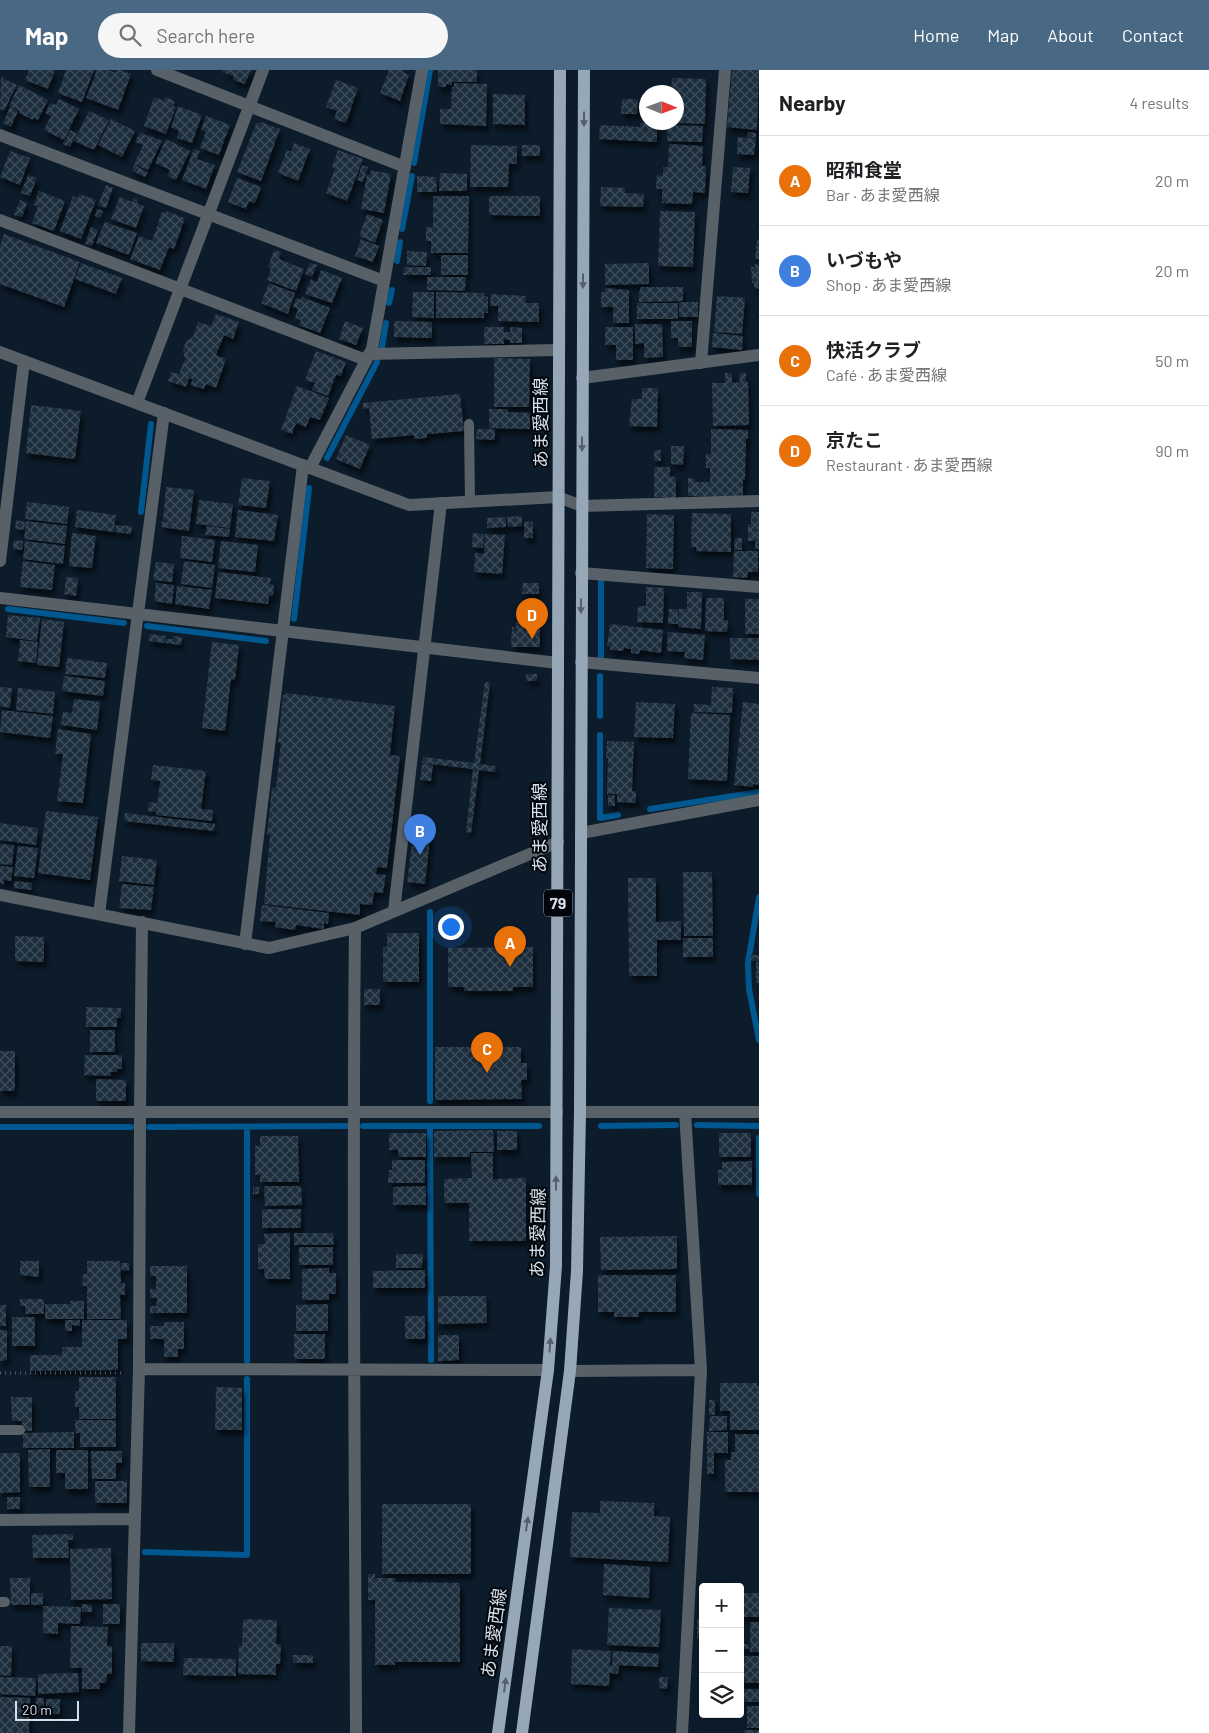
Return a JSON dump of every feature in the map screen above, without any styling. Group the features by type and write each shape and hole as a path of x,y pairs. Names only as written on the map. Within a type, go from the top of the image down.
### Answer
{"main road":[{"name":"あま愛西線","path":"498,1733 548,1370 556,1266 560,70"},
{"name":"79","path":"522,1733 570,1371 577,1271 580,1112 584,70"}],"street":[{"path":"157,70 405,167"},
{"path":"137,403 263,70"},
{"path":"244,944 282,631 307,466 372,349 422,70"},
{"path":"701,363 725,70"},
{"path":"0,135 384,281"},
{"path":"0,220 180,289 368,357 559,350"},
{"path":"0,352 409,505 558,497 582,506 759,501"},
{"path":"582,378 759,356"},
{"path":"0,561 24,361"},
{"path":"99,914 164,413"},
{"path":"394,911 441,503"},
{"path":"582,573 759,587"},
{"path":"0,598 558,663"},
{"path":"581,662 759,678"},
{"path":"581,833 759,800"},
{"path":"0,895 269,948 356,928 558,842"},
{"path":"129,1733 139,1371 142,922"},
{"path":"356,928 353,1112 356,1733"},
{"path":"0,1112 557,1112"},
{"path":"580,1112 759,1112"},
{"path":"682,1733 701,1370 685,1112"},
{"path":"139,1371 548,1370"},
{"path":"570,1371 701,1370"},
{"path":"0,1520 135,1519"}],"lane":[{"path":"469,424 470,502"},
{"path":"0,1430 20,1430"}],"path":[{"path":"0,1373 139,1371"}],"building":[{"path":"29,70 55,70 48,89 25,80"},
{"path":"66,70 94,70 82,102 58,93"},
{"path":"97,70 108,70 116,73 117,70 120,70 131,74 118,110 86,98"},
{"path":"223,70 251,70 245,84 233,80 234,76 222,72"},
{"path":"389,70 403,70 403,72 409,75 400,101 380,93"},
{"path":"438,70 477,70 477,82 452,82 452,85 446,84 446,87 438,87"},
{"path":"732,70 759,70 757,130 727,127"},
{"path":"1,77 17,85 4,111 0,109"},
{"path":"672,78 706,79 705,124 684,123 684,85 672,85"},
{"path":"336,80 358,88 346,123 334,119 337,111 326,107"},
{"path":"454,83 487,84 486,126 440,124 440,109 451,109 452,87 454,87"},
{"path":"19,85 48,100 38,120 33,118 33,120 9,106"},
{"path":"493,94 525,95 525,125 493,124"},
{"path":"154,97 164,101 165,97 175,101 173,106 176,107 166,134 144,126"},
{"path":"59,99 79,109 64,140 44,130 51,116 45,113 50,103 56,105"},
{"path":"622,99 638,99 637,114 621,114"},
{"path":"178,106 202,115 192,143 177,138 179,131 171,127"},
{"path":"10,107 18,111 11,127 3,123"},
{"path":"89,111 109,120 94,150 74,141"},
{"path":"206,116 230,125 219,155 200,148 206,132 201,130"},
{"path":"111,119 135,131 122,157 98,145"},
{"path":"261,122 280,129 261,181 237,172 256,124"},
{"path":"600,125 639,127 639,130 657,130 657,142 599,139"},
{"path":"684,125 703,126 702,142 667,141 668,130 684,130"},
{"path":"70,130 77,133 70,147 63,144"},
{"path":"140,132 147,136 143,145 135,142"},
{"path":"748,132 756,133 756,138 747,137"},
{"path":"148,135 162,141 148,170 134,164"},
{"path":"738,137 756,139 754,155 737,154"},
{"path":"166,139 190,151 176,180 167,176 170,170 155,163"},
{"path":"294,143 310,149 298,181 278,173 287,150 291,152"},
{"path":"669,144 703,146 702,166 706,166 705,193 693,192 692,204 662,203 662,189 656,189 657,175 663,176 663,167 668,167"},
{"path":"471,145 517,146 517,164 509,164 508,187 470,187"},
{"path":"522,145 540,145 540,156 522,156"},
{"path":"194,149 200,151 197,159 215,165 206,189 182,180"},
{"path":"338,150 363,159 347,201 326,193 335,168 332,167"},
{"path":"10,151 30,158 20,185 0,177"},
{"path":"134,165 148,172 145,177 132,171"},
{"path":"362,165 368,167 363,182 357,180"},
{"path":"733,167 750,168 748,193 731,192"},
{"path":"371,170 391,174 384,213 361,209 367,174 370,175"},
{"path":"440,173 467,174 467,191 439,191"},
{"path":"28,175 37,178 30,196 21,193"},
{"path":"417,176 436,177 437,192 417,192"},
{"path":"237,178 261,187 255,203 249,201 246,209 228,202"},
{"path":"106,185 113,188 106,208 98,205"},
{"path":"601,187 625,188 625,193 644,194 643,207 600,206"},
{"path":"39,191 65,201 54,231 32,223 38,206 34,205"},
{"path":"79,194 96,200 81,239 60,231 73,196 78,198"},
{"path":"433,196 469,196 468,253 431,253 431,241 426,241 426,227 433,228"},
{"path":"489,196 540,196 540,216 489,215"},
{"path":"120,197 132,202 134,197 138,199 137,203 144,206 136,228 111,219"},
{"path":"20,200 27,203 22,217 14,215"},
{"path":"97,209 103,211 100,218 95,216"},
{"path":"166,211 185,218 174,249 169,247 160,270 130,259 139,236 152,241 162,212 166,214"},
{"path":"660,211 695,212 693,267 658,266"},
{"path":"367,214 383,220 375,243 359,236"},
{"path":"105,222 137,233 129,255 96,243"},
{"path":"91,227 98,230 92,246 85,244"},
{"path":"4,234 80,262 64,307 0,284 0,246"},
{"path":"361,239 379,246 373,262 355,256"},
{"path":"757,240 759,240 759,259 755,259"},
{"path":"274,250 281,252 279,259 304,269 296,291 267,280 271,268 268,267"},
{"path":"407,251 427,252 426,266 407,265"},
{"path":"441,255 468,255 468,275 441,275"},
{"path":"81,263 122,278 116,294 75,279"},
{"path":"310,263 317,265 312,277 305,274"},
{"path":"649,263 649,284 605,285 605,264"},
{"path":"755,264 759,265 759,289 754,288 754,283 752,283 751,267 755,267"},
{"path":"404,267 431,267 431,275 403,275"},
{"path":"321,270 342,278 332,303 305,294 311,279 317,282"},
{"path":"427,277 466,277 465,291 427,290"},
{"path":"269,283 295,293 288,314 261,303"},
{"path":"641,287 683,287 683,301 639,302"},
{"path":"605,288 629,290 629,323 613,323 613,307 601,307 601,292 605,292"},
{"path":"413,292 434,292 434,318 412,317"},
{"path":"436,292 484,293 484,296 488,297 488,313 484,313 484,318 436,318"},
{"path":"491,294 526,296 526,303 539,303 539,322 498,321 498,306 490,306"},
{"path":"717,296 745,298 742,334 714,332"},
{"path":"302,297 330,308 320,333 299,325 301,320 295,318 298,309 293,307 296,298 301,300"},
{"path":"679,302 698,302 698,317 679,317"},
{"path":"637,303 678,303 678,319 637,319"},
{"path":"216,314 239,322 233,339 224,335 216,355 226,359 216,388 206,384 204,389 190,385 193,379 189,378 186,387 168,381 171,372 179,374 185,359 183,350 185,344 193,337 198,322 211,326"},
{"path":"345,321 363,328 356,345 339,339"},
{"path":"394,321 432,322 432,338 394,337"},
{"path":"671,321 692,321 692,347 678,347 678,338 671,338"},
{"path":"635,324 662,324 663,357 644,358 644,343 635,344"},
{"path":"484,327 504,327 504,332 510,332 510,327 522,328 522,343 510,343 510,340 504,339 504,344 484,344"},
{"path":"605,327 633,327 633,360 616,360 616,345 605,345"},
{"path":"713,333 743,336 742,350 712,347"},
{"path":"316,351 346,362 341,376 336,375 328,396 312,390 315,383 305,380"},
{"path":"494,358 530,359 529,407 494,407"},
{"path":"725,373 732,373 732,383 740,382 739,374 746,373 749,425 713,426 712,383 725,383"},
{"path":"297,386 329,398 320,420 310,417 306,427 296,423 292,434 281,430"},
{"path":"642,388 658,388 657,427 629,426 632,399 642,399"},
{"path":"460,394 464,431 427,434 427,438 414,439 414,435 372,439 369,408 363,409 363,403"},
{"path":"31,405 81,411 75,459 26,453"},
{"path":"489,409 508,409 508,412 530,413 530,429 489,428"},
{"path":"477,429 495,429 495,440 476,439"},
{"path":"711,429 748,430 743,497 688,496 688,478 695,479 695,482 710,482 710,468 706,468 706,454 711,454"},
{"path":"346,435 370,445 360,469 336,459"},
{"path":"671,446 684,446 683,465 671,464"},
{"path":"654,450 661,450 661,461 654,461"},
{"path":"654,467 670,467 670,476 676,477 676,498 654,497"},
{"path":"242,478 270,481 266,508 238,505"},
{"path":"166,487 194,490 189,531 161,527 162,521 176,523 163,520"},
{"path":"199,500 233,504 230,528 196,524"},
{"path":"27,502 69,507 67,524 25,519"},
{"path":"77,510 116,515 114,532 75,527"},
{"path":"238,510 278,515 274,541 235,537"},
{"path":"751,512 759,512 759,549 755,549 755,541 748,541 748,524 751,524"},
{"path":"692,513 731,514 731,552 696,551 696,547 691,547"},
{"path":"647,514 674,515 673,569 646,568"},
{"path":"522,516 522,526 508,527 507,517"},
{"path":"506,517 506,527 487,528 487,518"},
{"path":"16,520 25,522 24,530 15,529"},
{"path":"26,521 67,526 65,544 24,539"},
{"path":"524,521 533,522 533,538 524,538"},
{"path":"116,525 132,526 131,534 115,532"},
{"path":"207,526 230,529 229,537 205,535"},
{"path":"72,533 96,536 92,568 69,566"},
{"path":"473,533 484,534 483,548 472,547"},
{"path":"485,534 505,535 502,574 474,572 475,553 484,554"},
{"path":"182,536 215,540 212,562 180,558"},
{"path":"735,538 742,538 742,550 734,550"},
{"path":"14,540 23,541 22,550 13,549"},
{"path":"25,541 65,546 63,564 23,559"},
{"path":"221,541 258,545 255,572 218,568"},
{"path":"734,551 758,551 758,572 748,572 747,578 733,577"},
{"path":"23,561 55,565 52,590 20,587"},
{"path":"184,561 215,565 212,588 181,584"},
{"path":"156,562 174,564 172,582 153,580"},
{"path":"218,572 271,578 270,584 274,585 273,596 269,596 268,604 215,598"},
{"path":"66,577 78,578 76,596 64,594"},
{"path":"156,583 174,585 172,604 154,601"},
{"path":"523,583 539,583 539,594 522,594"},
{"path":"177,586 212,590 209,609 175,604"},
{"path":"646,587 664,588 663,623 637,622 638,606 646,606"},
{"path":"687,592 702,592 701,629 678,627 679,609 687,609"},
{"path":"706,598 724,598 724,620 728,620 727,632 705,631"},
{"path":"745,599 759,599 759,634 745,634"},
{"path":"669,609 678,609 678,624 668,624"},
{"path":"8,615 40,618 37,641 6,637"},
{"path":"42,619 64,622 59,667 37,665"},
{"path":"516,623 540,623 540,647 511,647 512,627 515,627 516,640"},
{"path":"610,624 663,630 661,653 640,650 639,654 631,653 631,649 624,648 623,651 610,650 610,647 607,646"},
{"path":"668,632 705,635 703,660 684,658 685,652 667,651"},
{"path":"150,634 166,636 166,639 173,639 174,636 182,637 181,645 149,641"},
{"path":"730,638 759,638 759,660 730,659"},
{"path":"20,640 38,642 36,663 18,661"},
{"path":"212,642 239,645 235,680 231,679 225,731 202,728"},
{"path":"67,658 107,663 105,678 65,674"},
{"path":"526,674 537,674 537,681 526,681"},
{"path":"64,676 105,681 103,696 62,691"},
{"path":"485,682 490,683 480,764 496,766 495,772 479,770 471,833 466,832 473,769 422,763 423,757 474,763"},
{"path":"0,687 12,688 10,708 0,706"},
{"path":"712,687 733,688 732,713 694,712 694,704 711,705"},
{"path":"18,688 55,692 53,714 16,710"},
{"path":"286,693 395,706 390,755 400,756 387,868 377,867 376,874 386,875 383,893 374,892 372,905 360,904 360,915 264,904 270,835 267,834 272,788 276,788 281,743 278,742 283,695 286,695"},
{"path":"74,699 100,702 97,730 61,725 63,712 72,713"},
{"path":"636,702 675,704 673,738 634,737"},
{"path":"743,702 759,704 759,785 753,784 753,787 734,785"},
{"path":"2,710 53,716 50,738 0,732"},
{"path":"691,713 730,715 727,781 688,779"},
{"path":"58,729 91,734 83,803 57,801 63,754 55,754"},
{"path":"607,741 634,742 632,791 636,791 636,803 617,802 617,794 607,794"},
{"path":"422,764 433,765 431,781 420,780"},
{"path":"153,765 162,766 160,781 151,780"},
{"path":"162,766 206,771 201,809 213,810 212,821 156,815"},
{"path":"608,795 615,795 615,806 608,806"},
{"path":"149,802 157,803 156,812 148,811"},
{"path":"46,811 98,817 90,880 38,873"},
{"path":"125,813 215,824 214,831 124,821"},
{"path":"0,823 38,828 36,845 0,840"},
{"path":"419,830 427,831 426,837 430,838 425,884 407,882 413,836 418,837"},
{"path":"0,844 14,845 12,865 0,864"},
{"path":"18,846 38,848 34,878 14,876"},
{"path":"122,856 157,860 154,885 119,881"},
{"path":"0,866 13,867 11,881 4,880 4,884 0,883"},
{"path":"683,872 712,872 713,936 684,936"},
{"path":"628,878 656,878 656,922 681,921 681,940 657,940 657,976 629,976"},
{"path":"14,881 32,883 31,890 14,888"},
{"path":"122,884 154,887 151,910 119,908"},
{"path":"262,905 329,913 328,924 324,923 324,929 296,925 295,930 275,927 276,922 260,921"},
{"path":"387,933 419,933 419,982 383,982 383,947 387,947"},
{"path":"15,936 44,937 44,962 15,961"},
{"path":"683,938 713,938 713,957 683,957"},
{"path":"533,947 533,987 513,987 513,991 464,991 464,987 448,987 448,948"},
{"path":"751,955 759,955 759,961 751,961"},
{"path":"756,962 759,962 759,983 756,983"},
{"path":"364,989 380,989 380,1005 364,1005"},
{"path":"86,1007 121,1008 121,1018 117,1018 117,1027 86,1027"},
{"path":"90,1030 115,1030 115,1052 90,1052"},
{"path":"435,1047 521,1047 521,1063 527,1063 527,1080 521,1080 522,1099 435,1100"},
{"path":"0,1051 15,1051 15,1091 0,1091"},
{"path":"85,1055 122,1055 122,1069 117,1069 117,1072 111,1072 111,1076 84,1075"},
{"path":"96,1079 126,1080 126,1101 96,1101"},
{"path":"493,1130 494,1152 470,1152 470,1157 434,1157 434,1131"},
{"path":"497,1131 517,1131 517,1150 497,1150"},
{"path":"389,1133 426,1133 426,1157 398,1157 398,1150 389,1150"},
{"path":"719,1133 751,1133 751,1157 719,1157"},
{"path":"260,1136 298,1136 299,1182 260,1182 260,1175 255,1175 255,1146 260,1146"},
{"path":"471,1153 493,1153 493,1179 526,1178 526,1241 469,1241 469,1203 444,1203 444,1179 472,1178"},
{"path":"392,1160 425,1160 425,1183 388,1183 389,1170 392,1170"},
{"path":"752,1161 752,1185 718,1185 718,1170 722,1170 722,1162"},
{"path":"264,1186 301,1186 302,1205 265,1206"},
{"path":"426,1186 426,1205 393,1205 393,1187"},
{"path":"253,1187 259,1187 259,1194 253,1194"},
{"path":"262,1209 301,1209 301,1228 262,1228"},
{"path":"290,1233 290,1279 265,1279 264,1269 258,1269 258,1244 265,1244 264,1234"},
{"path":"294,1233 333,1233 334,1245 294,1245"},
{"path":"677,1236 677,1269 601,1270 600,1237"},
{"path":"299,1247 333,1247 333,1265 299,1265"},
{"path":"396,1254 423,1254 422,1268 396,1268"},
{"path":"20,1261 39,1261 39,1277 20,1275"},
{"path":"87,1261 120,1261 121,1283 125,1283 125,1295 120,1295 121,1319 87,1319 87,1286 82,1286 83,1274 87,1274"},
{"path":"121,1263 129,1263 129,1271 121,1270"},
{"path":"150,1266 187,1266 187,1313 150,1313 150,1306 156,1306 157,1298 150,1298 150,1289 156,1289 156,1276 150,1276"},
{"path":"329,1268 329,1273 336,1273 336,1294 329,1294 329,1300 302,1300 302,1269"},
{"path":"425,1270 425,1288 373,1288 373,1271"},
{"path":"598,1275 676,1275 676,1312 639,1312 639,1317 614,1317 614,1312 598,1312"},
{"path":"438,1296 486,1296 487,1323 438,1324"},
{"path":"20,1299 44,1299 44,1314 25,1314 25,1306 20,1306"},
{"path":"70,1301 84,1301 84,1319 45,1319 45,1304 70,1304"},
{"path":"328,1304 328,1331 296,1331 296,1305"},
{"path":"0,1305 6,1305 6,1326 0,1326"},
{"path":"405,1316 425,1316 425,1339 405,1339"},
{"path":"12,1317 35,1317 35,1346 12,1346"},
{"path":"65,1320 80,1320 80,1326 72,1325 72,1331 65,1331"},
{"path":"82,1320 127,1320 127,1339 118,1339 118,1370 30,1371 30,1355 62,1355 62,1347 82,1347"},
{"path":"164,1322 184,1322 184,1349 178,1349 178,1357 164,1357 164,1339 150,1339 150,1326 164,1326"},
{"path":"0,1330 7,1330 7,1360 0,1361"},
{"path":"294,1334 325,1334 325,1359 294,1359"},
{"path":"438,1335 459,1335 459,1360 438,1361"},
{"path":"79,1377 116,1377 116,1419 79,1419 79,1407 75,1407 75,1391 79,1391"},
{"path":"720,1383 757,1383 757,1386 759,1386 759,1430 730,1430 730,1411 720,1411"},
{"path":"216,1387 242,1388 242,1430 215,1430"},
{"path":"11,1397 32,1397 32,1431 23,1431 22,1421 12,1421"},
{"path":"709,1400 715,1400 715,1415 709,1415"},
{"path":"710,1416 727,1416 727,1430 709,1431"},
{"path":"75,1420 116,1420 116,1447 80,1447 80,1433 75,1433"},
{"path":"74,1432 74,1448 23,1448 23,1433"},
{"path":"707,1432 728,1432 728,1453 714,1453 714,1474 707,1474"},
{"path":"735,1434 759,1434 759,1492 725,1492 725,1460 731,1460 731,1452 735,1452"},
{"path":"50,1449 50,1487 29,1487 28,1450"},
{"path":"56,1450 88,1450 88,1489 65,1489 65,1473 56,1473"},
{"path":"91,1451 122,1451 122,1463 116,1463 116,1479 92,1479"},
{"path":"0,1453 20,1453 20,1492 0,1493"},
{"path":"95,1481 127,1481 127,1503 95,1503"},
{"path":"7,1497 20,1497 20,1509 7,1509"},
{"path":"600,1501 654,1503 654,1516 670,1517 668,1562 570,1557 572,1512 600,1513"},
{"path":"382,1504 471,1504 471,1574 382,1574"},
{"path":"73,1534 73,1540 68,1540 69,1558 33,1558 32,1535"},
{"path":"111,1548 112,1599 71,1600 70,1549"},
{"path":"604,1564 650,1567 649,1598 603,1595"},
{"path":"368,1574 375,1574 375,1578 395,1578 395,1582 460,1583 460,1662 395,1662 395,1665 375,1665 375,1600 368,1600"},
{"path":"10,1578 30,1578 30,1605 11,1605"},
{"path":"31,1593 43,1593 43,1605 31,1605"},
{"path":"744,1593 759,1593 759,1617 744,1617"},
{"path":"82,1604 92,1605 92,1612 82,1612"},
{"path":"103,1604 120,1604 120,1624 103,1624"},
{"path":"43,1606 81,1607 80,1624 58,1623 58,1634 43,1633"},
{"path":"609,1608 661,1610 659,1647 607,1645"},
{"path":"243,1619 277,1620 276,1644 281,1644 280,1664 276,1664 276,1675 238,1674 239,1646 242,1646"},
{"path":"697,1619 699,1619 699,1638 697,1638"},
{"path":"750,1622 759,1622 759,1652 750,1652"},
{"path":"71,1626 108,1627 107,1646 112,1646 112,1674 107,1674 106,1683 100,1683 100,1689 82,1689 82,1668 70,1668"},
{"path":"141,1643 174,1643 174,1662 141,1661"},
{"path":"744,1644 749,1644 749,1649 744,1649"},
{"path":"0,1646 12,1646 11,1676 0,1675"},
{"path":"572,1649 611,1651 610,1665 619,1666 618,1674 610,1673 609,1686 571,1684"},
{"path":"613,1651 659,1654 658,1667 612,1665"},
{"path":"293,1655 313,1655 313,1663 293,1663"},
{"path":"744,1656 759,1656 759,1683 744,1683"},
{"path":"184,1658 236,1659 236,1676 183,1675"},
{"path":"78,1673 79,1692 38,1694 38,1674"},
{"path":"0,1677 36,1678 35,1696 0,1694"},
{"path":"659,1677 668,1677 667,1689 659,1688"},
{"path":"744,1689 759,1689 759,1702 744,1702"},
{"path":"0,1697 30,1698 29,1733 0,1733"},
{"path":"36,1698 44,1698 43,1713 35,1713"},
{"path":"46,1699 60,1699 60,1714 46,1713"},
{"path":"747,1706 759,1706 759,1728 747,1728"},
{"path":"744,1730 759,1730 759,1733 744,1733"}],"waterway":[{"path":"414,163 430,70"},
{"path":"402,229 412,176"},
{"path":"397,261 400,242"},
{"path":"389,303 392,290"},
{"path":"382,347 386,323"},
{"path":"327,458 377,362"},
{"path":"141,512 151,424"},
{"path":"294,619 309,488"},
{"path":"601,581 601,657"},
{"path":"8,609 124,623"},
{"path":"147,626 266,641"},
{"path":"600,676 600,716"},
{"path":"600,735 600,818 618,815"},
{"path":"650,809 759,792"},
{"path":"759,897 748,963 749,989 759,1040"},
{"path":"430,912 430,1101"},
{"path":"601,1126 676,1125"},
{"path":"697,1125 759,1126"},
{"path":"149,1127 346,1126"},
{"path":"363,1126 539,1126"},
{"path":"430,1126 431,1360"},
{"path":"0,1127 131,1127"},
{"path":"247,1127 247,1361"},
{"path":"759,1138 759,1194"},
{"path":"145,1552 247,1555 247,1379"}],"place":[{"name":"京たこ","path":"532,639"},
{"name":"いづもや","path":"420,855"},
{"name":"昭和食堂","path":"510,967"},
{"name":"快活クラブ","path":"487,1073"}]}
